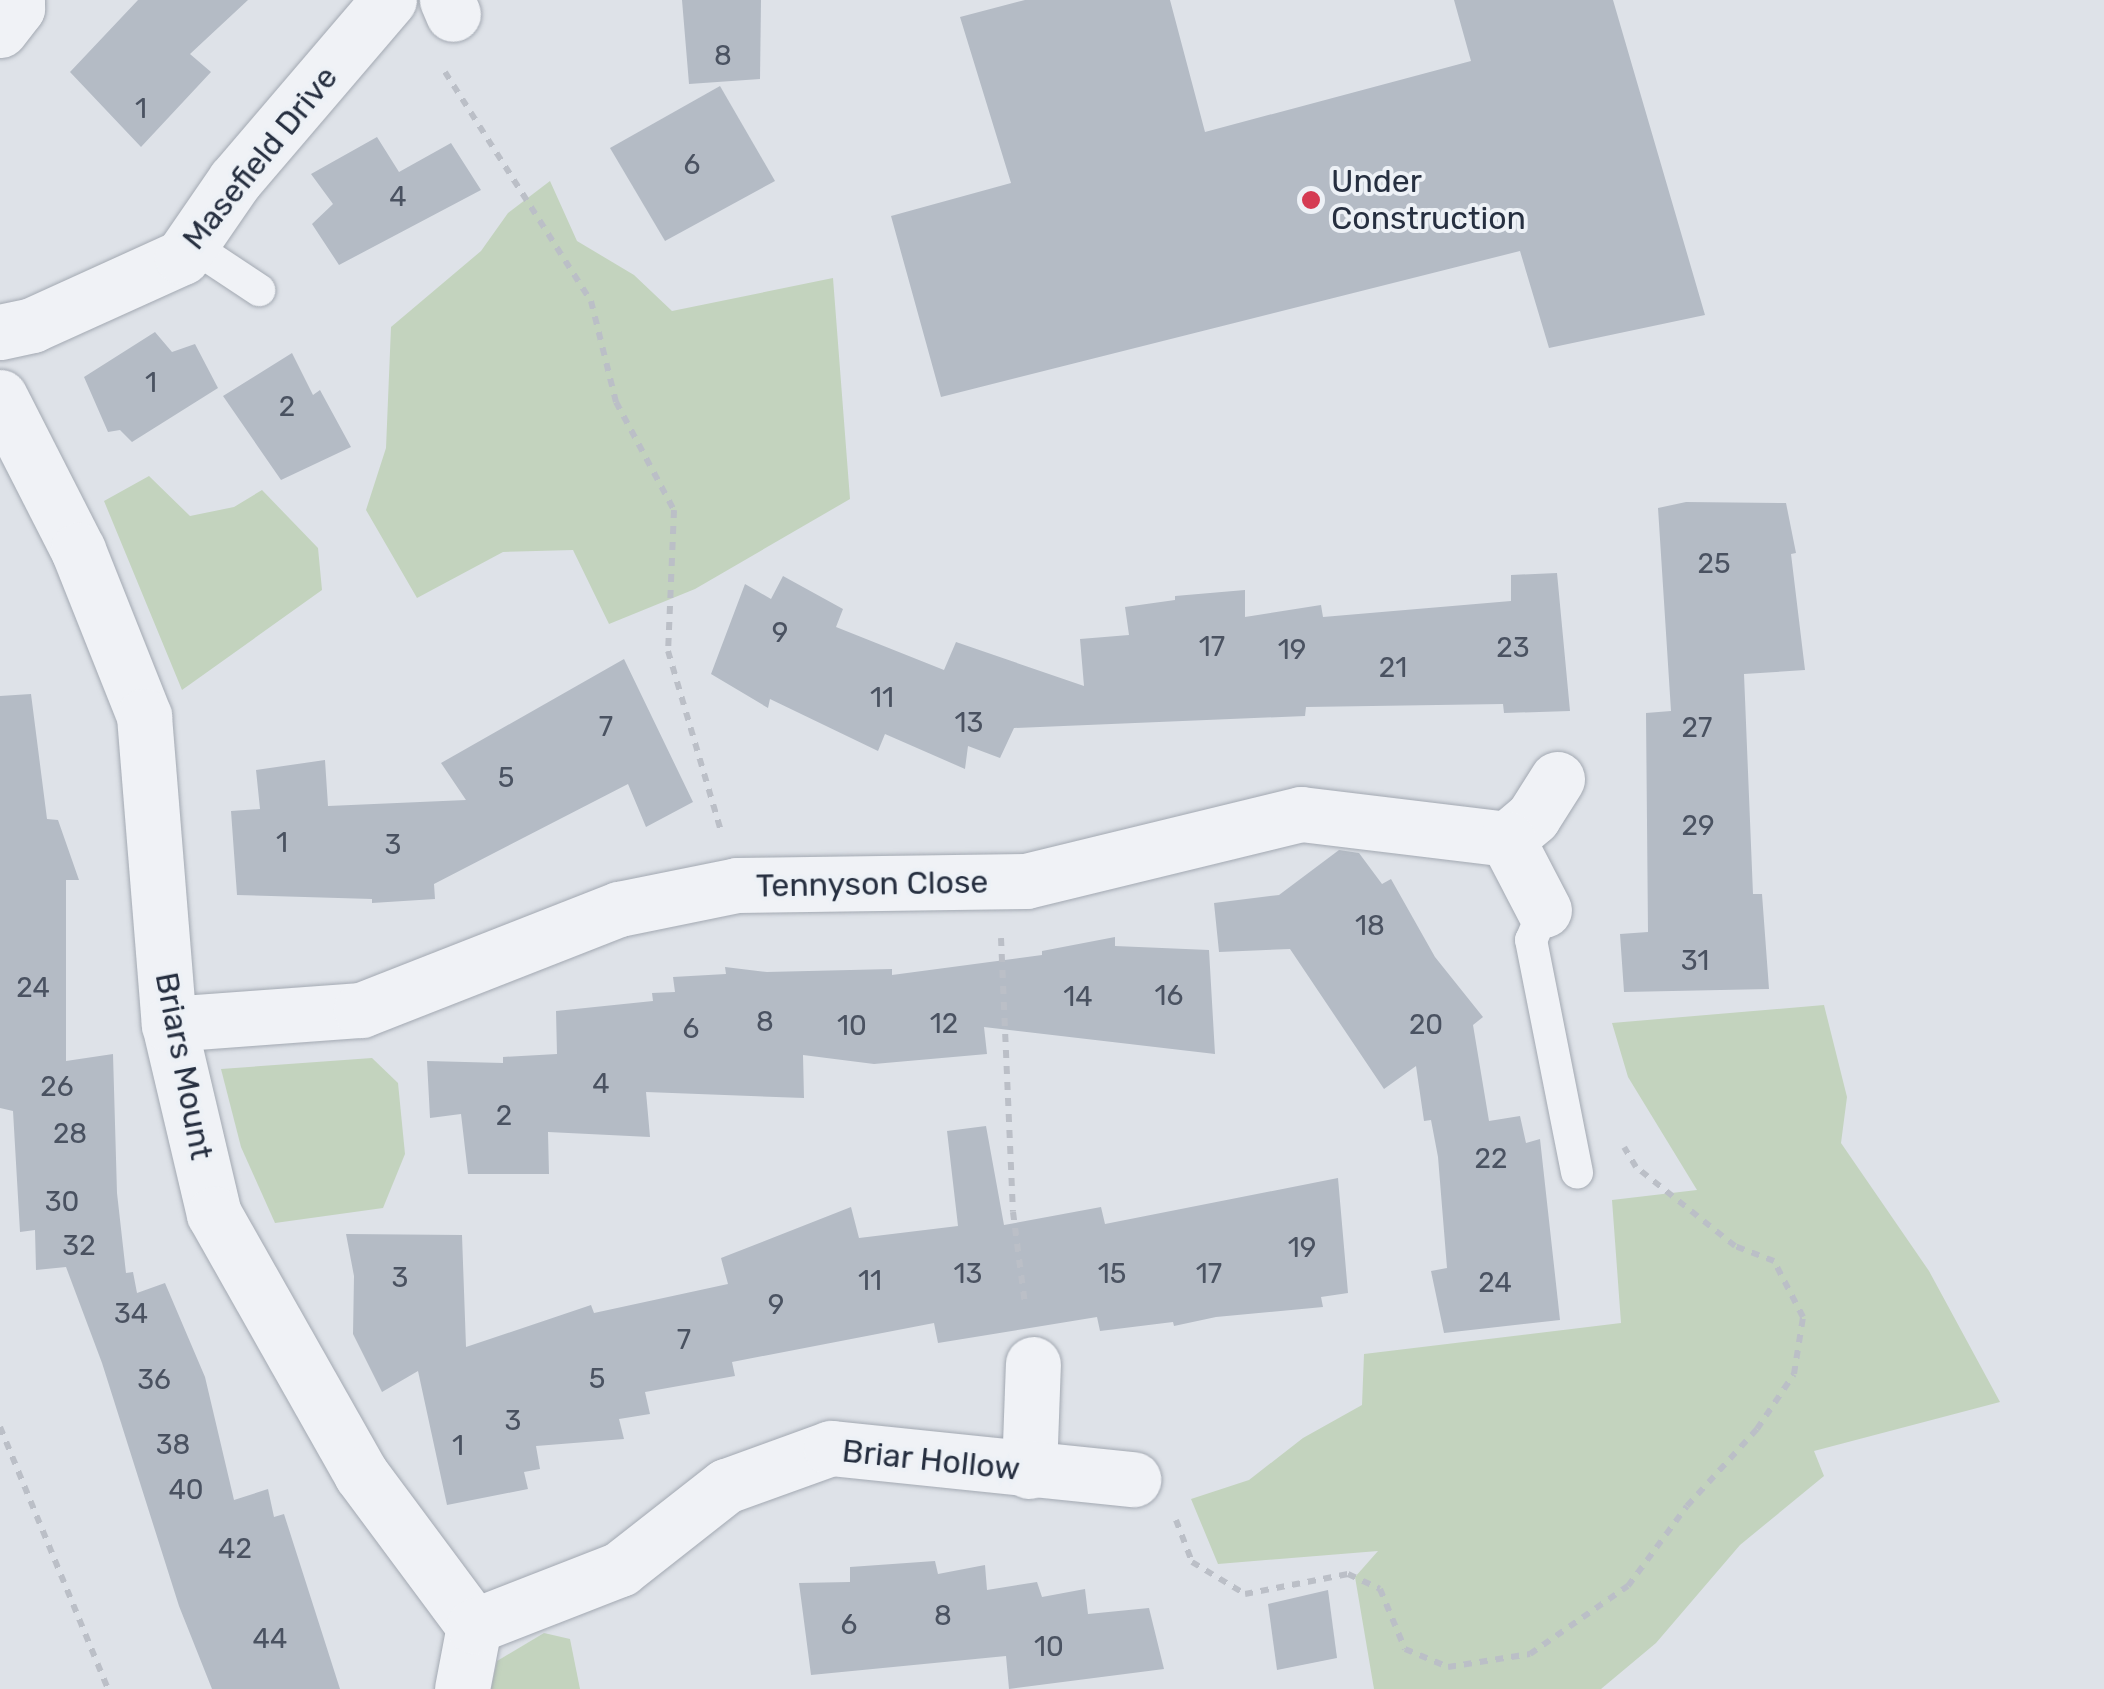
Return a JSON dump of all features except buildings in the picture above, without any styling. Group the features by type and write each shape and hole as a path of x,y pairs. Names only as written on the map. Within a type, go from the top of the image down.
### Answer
{"street":[{"path":"0,30 17,0"},
{"name":"Masefield Drive","path":"0,332 32,326 182,257 235,180 388,0"},
{"name":"Briars Mount","path":"0,397 78,550 144,716 169,1024 214,1214 362,1474 474,1626"},
{"path":"1544,910 1506,839 1533,817 1557,779"},
{"name":"Tennyson Close","path":"169,1024 361,1010 619,909 737,885 1026,881 1300,814 1506,839"},
{"path":"1029,1471 1033,1364"},
{"name":"Briar Hollow","path":"474,1626 620,1569 726,1486 831,1448 1133,1479"},
{"path":"462,1689 474,1626"}],"lane":[{"path":"191,244 260,290"},
{"path":"1544,910 1531,940 1577,1173"}],"path":[{"path":"442,67 591,301 616,402 674,510 668,652 737,885"},
{"path":"998,882 1013,1212 1033,1364"},
{"path":"1133,1479 1171,1506 1192,1562 1244,1594 1348,1574 1380,1589 1406,1649 1448,1667 1530,1654 1628,1586 1687,1506 1756,1430 1794,1374 1803,1317 1774,1261 1735,1246 1636,1167 1620,1141"},
{"path":"0,1427 108,1689"}],"green space":[{"path":"550,181 577,241 634,275 672,311 833,278 850,499 695,589 609,624 573,550 503,552 417,598 366,510 386,448 391,327 481,251 508,213"},
{"path":"149,476 190,516 234,507 262,490 318,548 322,590 182,690 104,501"},
{"path":"1824,1005 1847,1097 1841,1143 1929,1271 2000,1402 1814,1451 1824,1476 1740,1545 1656,1643 1601,1689 1374,1689 1355,1577 1378,1551 1218,1564 1191,1499 1249,1480 1303,1438 1362,1405 1364,1354 1621,1323 1612,1200 1697,1190 1628,1077 1612,1023"},
{"path":"372,1058 398,1083 405,1154 383,1208 275,1223 241,1147 221,1069"},
{"path":"544,1633 570,1639 580,1689 491,1689 497,1661"}],"place":[{"name":"Under Construction","path":"1311,200"}]}
